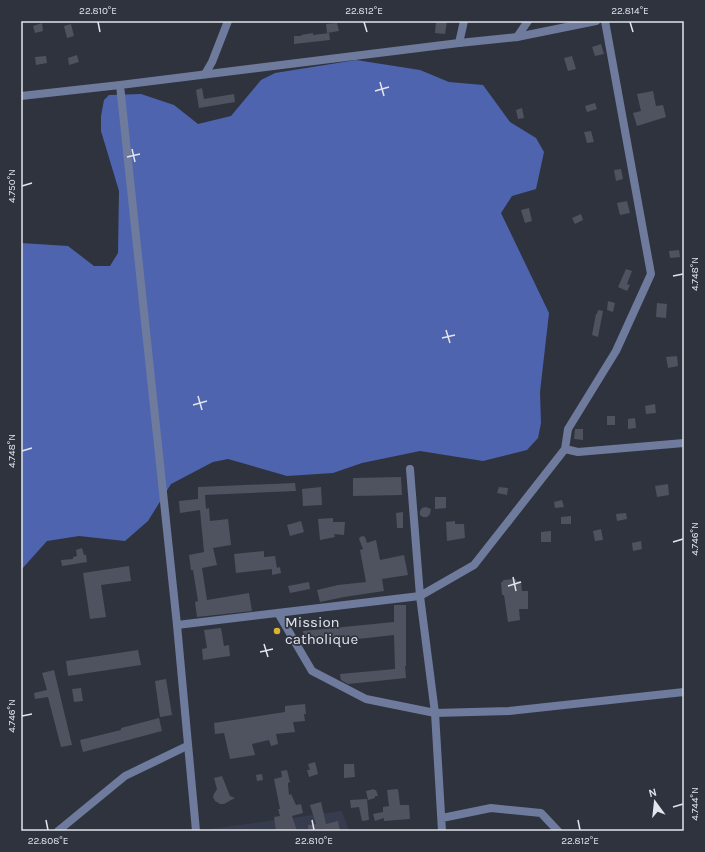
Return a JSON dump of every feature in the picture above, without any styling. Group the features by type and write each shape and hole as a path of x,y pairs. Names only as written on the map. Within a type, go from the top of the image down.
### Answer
{"street":[{"path":"205,74 212,62 228,21"},
{"path":"459,42 464,21"},
{"path":"517,37 528,21"},
{"path":"21,96 459,42 517,37 596,21"},
{"path":"176,625 420,596 474,565 565,449 568,429 616,351 651,274 606,21"},
{"path":"120,85 196,831"},
{"path":"565,449 578,452 684,443"},
{"path":"410,469 420,596 435,713 442,831"},
{"path":"278,613 312,671 366,699 435,713 509,711 684,692"},
{"path":"58,831 125,776 187,746"},
{"path":"442,818 491,808 542,812 558,831"}],"shaded area":[{"path":"356,60 420,70 449,82 483,85 510,122 536,138 544,152 536,189 512,196 501,213 549,313 540,392 541,423 538,438 527,450 483,461 420,451 362,463 333,473 287,476 228,459 213,462 171,484 148,521 125,541 79,536 47,541 21,570 21,243 68,246 94,266 110,266 118,253 119,191 101,131 101,116 104,100 109,95 141,94 174,105 198,124 231,116 261,80 275,73"},
{"path":"342,811 349,831 210,831 210,829"}],"building":[{"path":"436,21 447,21 445,34 435,33"},
{"path":"42,23 43,31 35,33 33,26"},
{"path":"337,23 339,31 327,33 326,24"},
{"path":"71,24 74,36 67,38 64,26"},
{"path":"313,33 313,35 329,33 330,40 294,44 294,36"},
{"path":"601,44 604,54 595,56 592,47"},
{"path":"77,55 79,62 69,65 68,58"},
{"path":"46,56 47,63 36,65 35,57"},
{"path":"572,56 576,69 568,71 564,58"},
{"path":"202,88 204,99 234,94 235,102 199,108 196,90"},
{"path":"653,91 656,106 663,105 666,117 637,126 633,113 641,111 637,94"},
{"path":"595,103 597,109 587,112 585,106"},
{"path":"522,108 524,118 518,119 516,110"},
{"path":"591,131 594,142 587,143 584,132"},
{"path":"621,169 623,179 616,181 614,170"},
{"path":"627,201 630,213 620,215 617,203"},
{"path":"529,208 532,221 525,223 521,210"},
{"path":"581,214 583,220 575,224 572,218"},
{"path":"679,250 680,257 670,258 669,251"},
{"path":"626,269 632,271 627,284 630,285 627,291 618,287"},
{"path":"608,301 615,303 613,312 607,310"},
{"path":"657,303 667,304 666,318 656,317"},
{"path":"598,310 603,311 598,337 592,335"},
{"path":"677,356 678,366 668,368 666,357"},
{"path":"655,404 656,413 646,414 645,406"},
{"path":"607,416 615,416 615,425 607,425"},
{"path":"635,418 636,428 628,429 628,419"},
{"path":"575,429 583,429 583,440 574,439"},
{"path":"401,477 402,495 353,496 353,478"},
{"path":"295,483 296,491 205,495 206,509 209,508 210,521 228,519 231,545 213,548 217,565 202,568 207,600 249,593 252,611 197,617 195,602 198,601 189,555 204,552 200,510 180,513 179,501 198,499 198,487"},
{"path":"668,484 669,495 657,497 655,486"},
{"path":"321,487 322,505 303,506 302,489"},
{"path":"499,487 508,488 507,495 497,493"},
{"path":"435,497 446,497 446,508 435,509"},
{"path":"562,500 564,507 555,508 554,502"},
{"path":"426,507 431,509 430,514 427,517 423,517 420,515 420,511 422,508"},
{"path":"403,512 403,528 397,528 396,513"},
{"path":"626,513 627,519 617,521 616,514"},
{"path":"571,516 571,524 561,524 561,517"},
{"path":"333,518 333,522 345,522 344,535 334,534 335,537 320,540 318,519"},
{"path":"301,521 304,532 290,536 287,525"},
{"path":"455,521 455,524 464,524 465,538 447,541 446,522"},
{"path":"601,529 603,540 595,541 593,531"},
{"path":"551,531 551,542 541,542 541,532"},
{"path":"363,536 365,537 367,543 376,540 380,560 404,555 408,575 382,579 384,591 320,602 317,590 338,585 366,582 360,550 363,549 359,539"},
{"path":"641,541 642,549 633,551 632,543"},
{"path":"82,548 84,555 86,555 87,562 62,566 61,560 73,559 73,557 77,556 76,550"},
{"path":"264,551 264,557 275,556 277,568 280,567 281,573 272,575 272,569 236,573 234,554"},
{"path":"129,566 131,581 101,585 106,617 90,619 83,573"},
{"path":"516,579 516,581 521,581 522,591 528,591 528,609 519,609 520,620 508,622 504,595 502,595 501,582 503,582 503,580"},
{"path":"309,582 310,589 290,593 288,586"},
{"path":"394,605 406,605 406,678 348,684 341,680 340,674 395,669 394,635 304,645 303,631 394,622"},
{"path":"221,628 224,646 229,645 230,656 203,660 202,649 207,648 204,630"},
{"path":"138,650 141,665 68,676 66,661"},
{"path":"54,670 72,745 61,747 48,697 35,699 34,693 47,690 42,673"},
{"path":"166,679 172,715 160,717 155,681"},
{"path":"81,688 83,701 74,702 72,689"},
{"path":"305,704 305,721 293,722 295,732 276,734 278,744 271,746 269,740 252,744 255,755 230,759 224,733 215,734 214,723 285,712 285,706"},
{"path":"159,718 162,731 83,752 80,740 121,730 121,728"},
{"path":"315,762 318,774 309,777 307,770 310,770 308,764"},
{"path":"344,764 354,764 355,777 344,778"},
{"path":"287,770 290,782 288,783 289,795 291,794 296,805 301,804 303,813 292,816 297,831 276,831 274,817 280,816 278,809 280,809 274,779 282,777 281,771"},
{"path":"262,774 263,780 257,781 256,775"},
{"path":"222,776 230,796 235,798 224,804 220,804 215,801 213,797 217,789 214,778"},
{"path":"398,789 400,805 409,805 410,819 384,821 384,818 375,821 373,814 383,812 383,807 389,806 387,790"},
{"path":"376,790 378,796 368,800 366,791"},
{"path":"367,799 369,820 362,821 359,807 351,808 350,800"},
{"path":"321,802 326,824 338,821 340,831 324,831 324,829 308,831 308,825 316,824 310,805"}],"place":[{"name":"Mission catholique","path":"277,631"}]}
